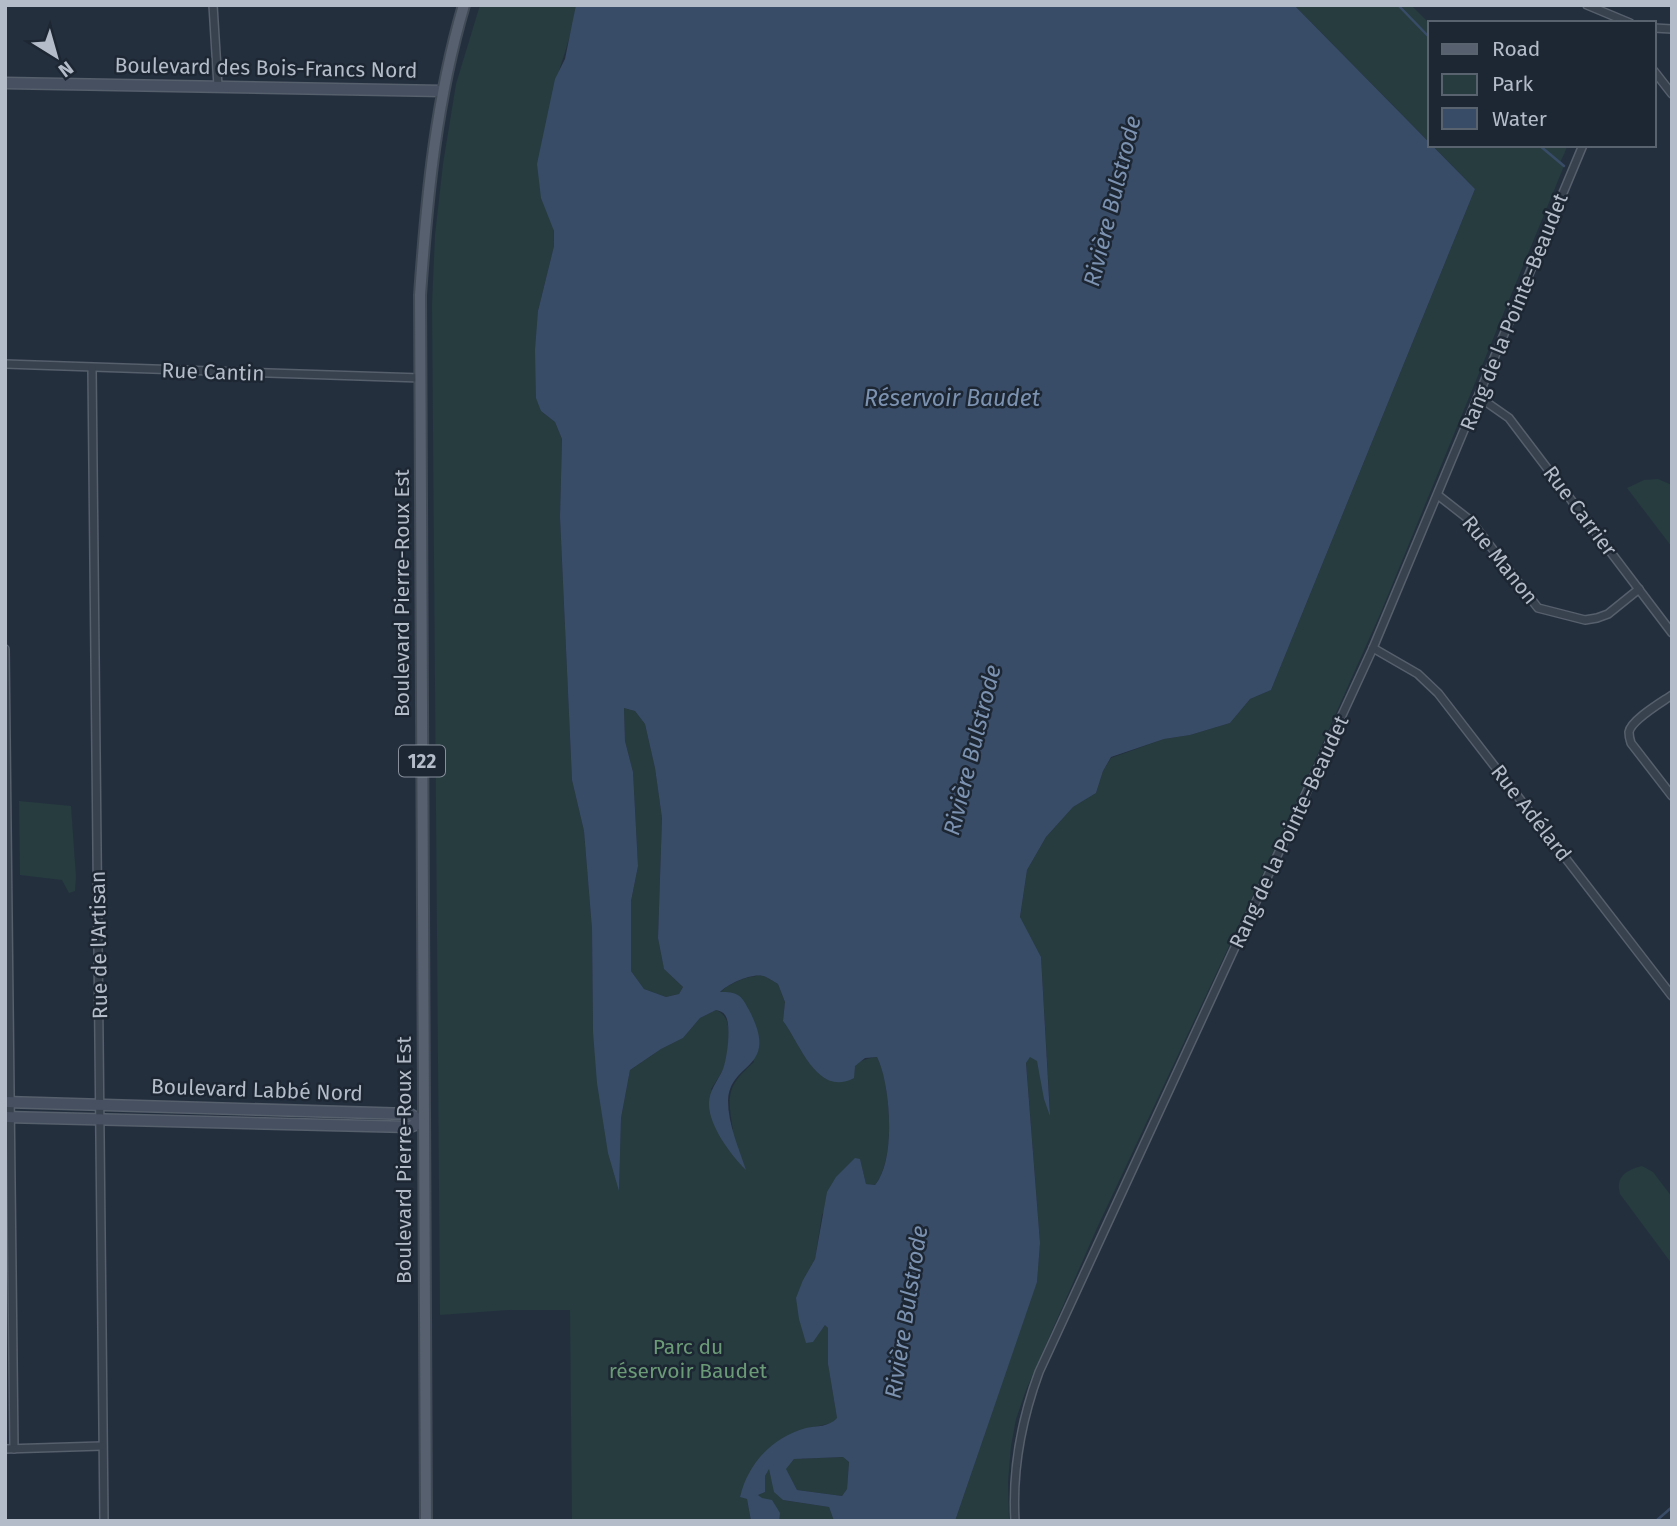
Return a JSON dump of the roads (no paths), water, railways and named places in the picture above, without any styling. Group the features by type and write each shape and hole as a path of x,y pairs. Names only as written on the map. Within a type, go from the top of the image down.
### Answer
{"main road":[{"name":"Boulevard Pierre-Roux Est","path":"426,1521 420,295 427,194 442,91 464,5"},
{"name":"Boulevard des Bois-Francs Nord","path":"5,83 442,91"},
{"name":"Boulevard Labbé Nord","path":"8,1102 410,1114 423,1122"},
{"name":"Boulevard Labbé Nord","path":"8,1117 410,1127 423,1122"}],"street":[{"path":"214,5 218,86"},
{"path":"1587,5 1625,21"},
{"path":"1656,74 1672,94"},
{"name":"Rang de la Pointe-Beaudet","path":"1015,1521 1014,1481 1020,1430 1039,1372 1373,648 1582,147"},
{"name":"Rue Cantin","path":"5,364 421,378"},
{"name":"Rue de l'Artisan","path":"92,368 104,1521"},
{"name":"Rue Carrier","path":"1479,397 1509,418 1672,633"},
{"name":"Rue Manon","path":"1438,496 1471,521 1538,608 1586,620 1597,618 1608,614 1639,589"},
{"name":"Rue Adélard","path":"1373,648 1418,674 1438,693 1672,996"},
{"path":"5,649 8,1117 14,1449"},
{"path":"1672,695 1629,729 1631,743 1672,796"},
{"path":"5,1449 102,1446"}],"water":[{"name":"Réservoir Baudet","path":"576,5 1294,5 1428,141 1428,147 1434,147 1475,189 1271,690 1250,699 1230,723 1190,735 1164,739 1111,757 1096,793 1073,807 1046,837 1027,870 1020,917 1041,957 1050,1116 1037,1061 1030,1057 1026,1063 1040,1243 1037,1282 955,1521 834,1521 829,1507 783,1500 774,1492 769,1469 765,1476 765,1492 758,1495 772,1500 780,1513 779,1521 751,1521 747,1499 740,1497 749,1473 773,1445 794,1432 827,1425 837,1418 828,1364 828,1328 825,1325 813,1342 806,1343 796,1298 815,1259 827,1192 836,1177 855,1158 860,1159 866,1184 875,1185 882,1174 889,1141 889,1122 886,1085 877,1057 865,1058 855,1066 854,1078 841,1082 830,1081 820,1075 803,1054 783,1021 785,1002 778,984 758,975 746,978 720,992 735,993 741,997 757,1030 757,1055 736,1078 728,1101 732,1127 746,1170 722,1140 710,1113 710,1094 723,1069 728,1042 727,1019 723,1013 716,1010 700,1018 683,1038 630,1070 621,1118 619,1191 608,1153 597,1083 593,1032 592,929 584,831 572,780 560,517 562,439 555,422 541,411 536,398 535,350 538,311 554,246 554,231 541,198 537,164 555,79 565,59","holes":["624,708 635,711 645,724 662,818 658,938 664,969 683,987 679,994 666,997 644,989 631,971 631,901 638,866 633,772 625,741","843,1457 849,1462 847,1489 842,1496 797,1490 786,1469 794,1459"]}],"waterway":[{"path":"1398,5 1428,36"},
{"path":"1541,147 1564,166"},
{"path":"1656,1521 1672,1507"}],"water label":[{"name":"Rivière Bulstrode","path":"1112,201"},
{"name":"Rivière Bulstrode","path":"972,750"},
{"name":"Rivière Bulstrode","path":"906,1312"}],"park label":[{"name":"Parc du réservoir Baudet","path":"688,1359"}]}
